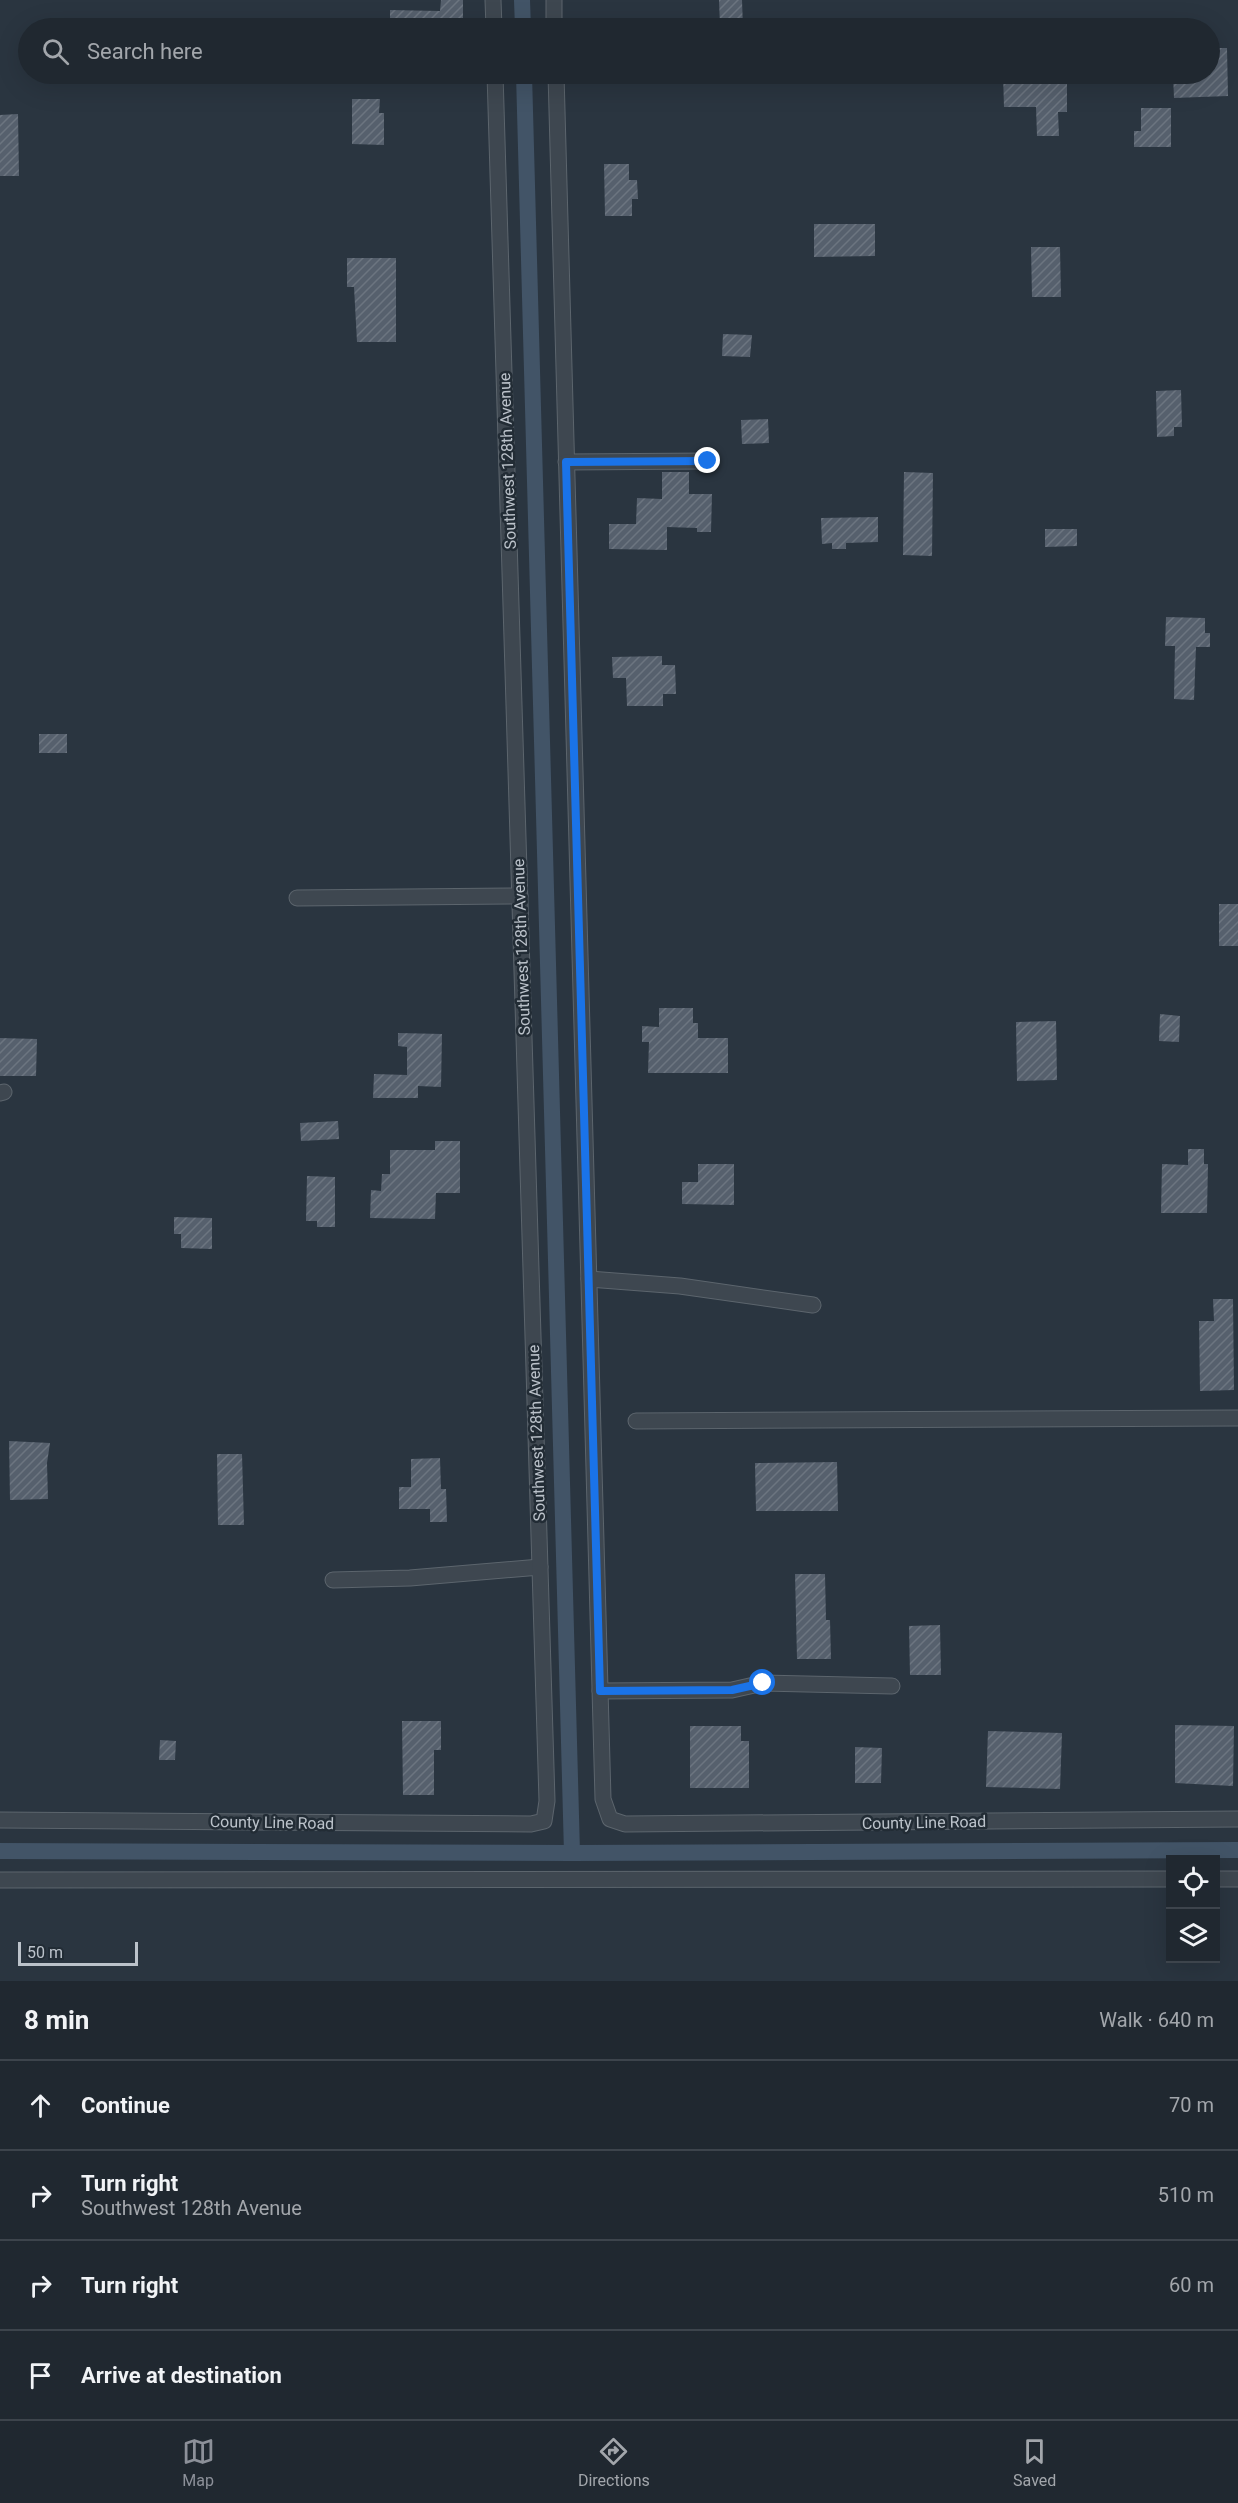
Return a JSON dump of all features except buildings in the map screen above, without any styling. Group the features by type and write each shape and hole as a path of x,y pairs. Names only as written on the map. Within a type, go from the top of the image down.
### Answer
{"street":[{"path":"493,0 494,18"},
{"path":"554,0 554,18"},
{"name":"Southwest 128th Avenue","path":"495,84 547,1801 544,1821"},
{"path":"556,84 600,1691 732,1690 763,1683 892,1686"},
{"path":"566,462 708,461"},
{"path":"297,898 520,896"},
{"path":"589,1279 680,1286 813,1305"},
{"path":"636,1421 1238,1418"},
{"path":"333,1580 410,1578 540,1567"},
{"name":"County Line Road","path":"600,1691 603,1799 610,1820 625,1824 1238,1819"},
{"name":"County Line Road","path":"0,1820 519,1824 544,1821"},
{"path":"1220,1880 1238,1879"},
{"path":"0,1880 1166,1880"}],"waterway":[{"path":"522,0 523,18"},
{"path":"524,84 572,1853"},
{"path":"0,1851 572,1853 1238,1850"}],"route":[{"path":"708,461 566,462 600,1691 732,1690 763,1683"}]}
